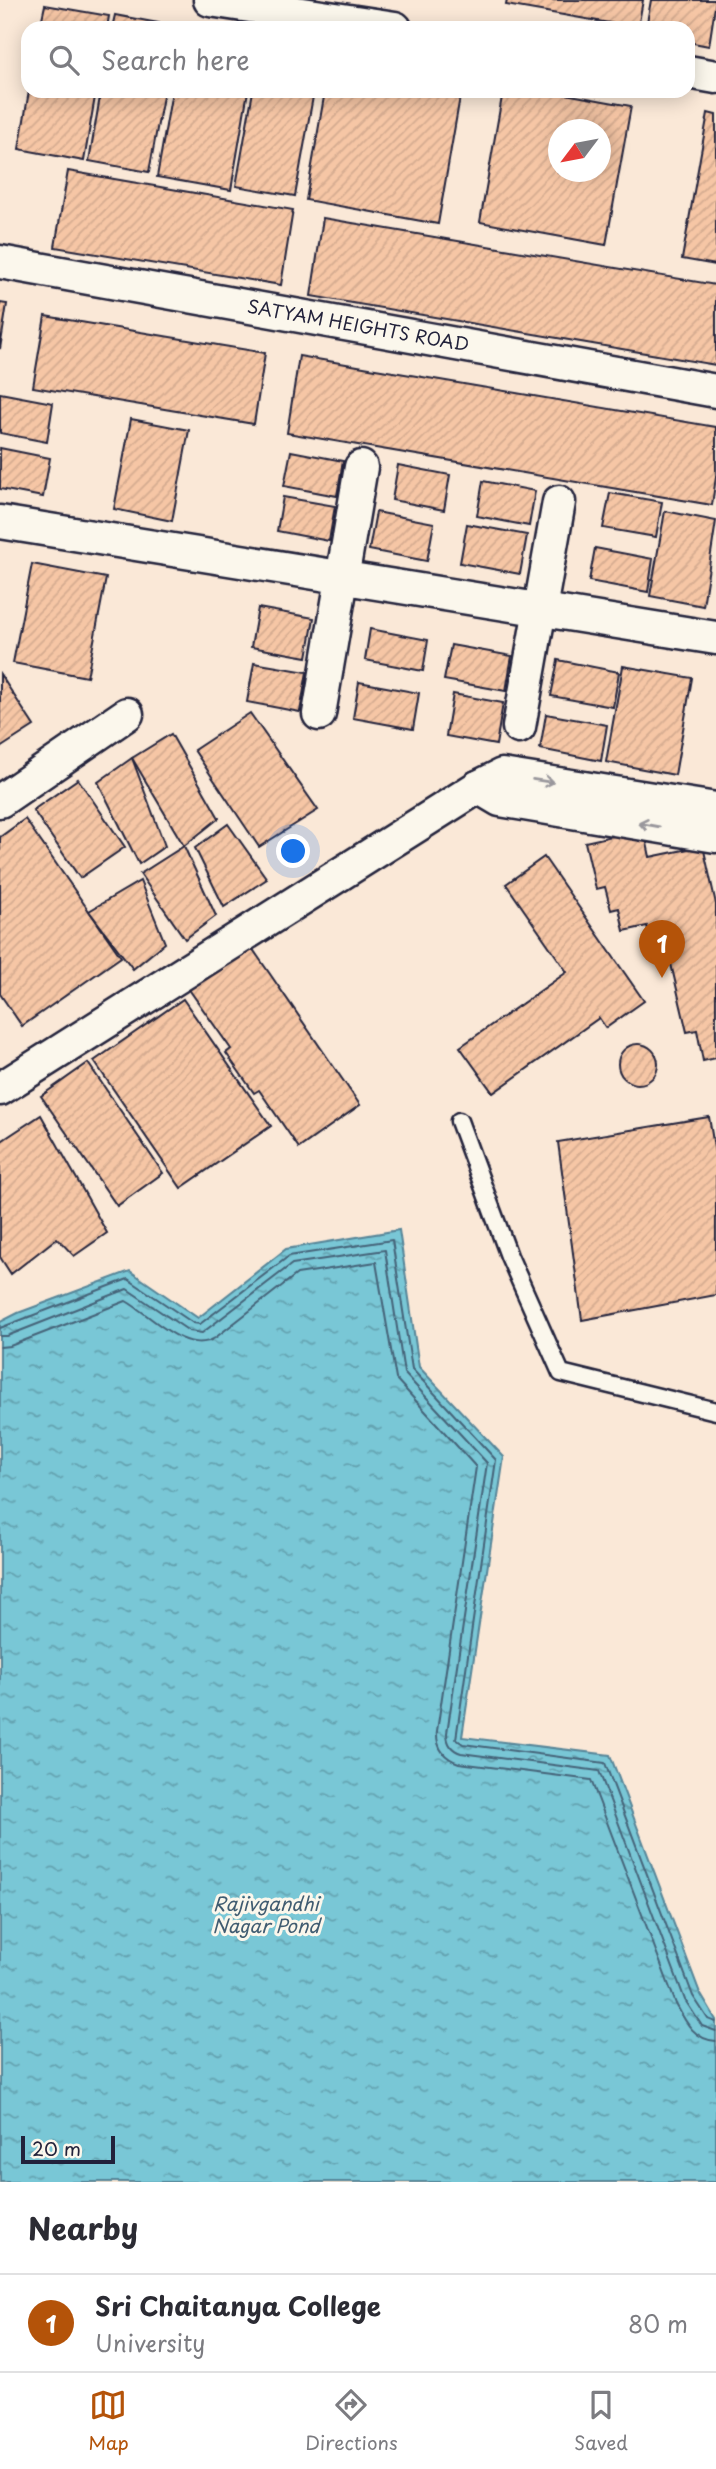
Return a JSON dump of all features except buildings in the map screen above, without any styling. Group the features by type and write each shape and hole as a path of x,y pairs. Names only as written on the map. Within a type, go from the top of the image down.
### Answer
{"street":[{"path":"210,0 349,21"},
{"path":"695,73 716,76"},
{"name":"SATYAM HEIGHTS ROAD","path":"0,262 716,391"},
{"path":"319,714 361,467"},
{"path":"519,727 559,502"},
{"path":"0,522 716,638"},
{"path":"0,801 127,714"},
{"path":"0,1089 478,787 502,775 716,808"},
{"path":"478,787 500,800 716,836"}],"lane":[{"path":"459,1121 509,1256 561,1373 716,1411"}],"water":[{"name":"Rajivgandhi Nagar Pond","path":"399,1230 419,1367 504,1457 462,1737 610,1755 700,1993 716,2020 716,2182 0,2182 0,1322 130,1271 198,1318 286,1249"}],"place":[{"name":"Sri Chaitanya College","path":"662,978"}]}
